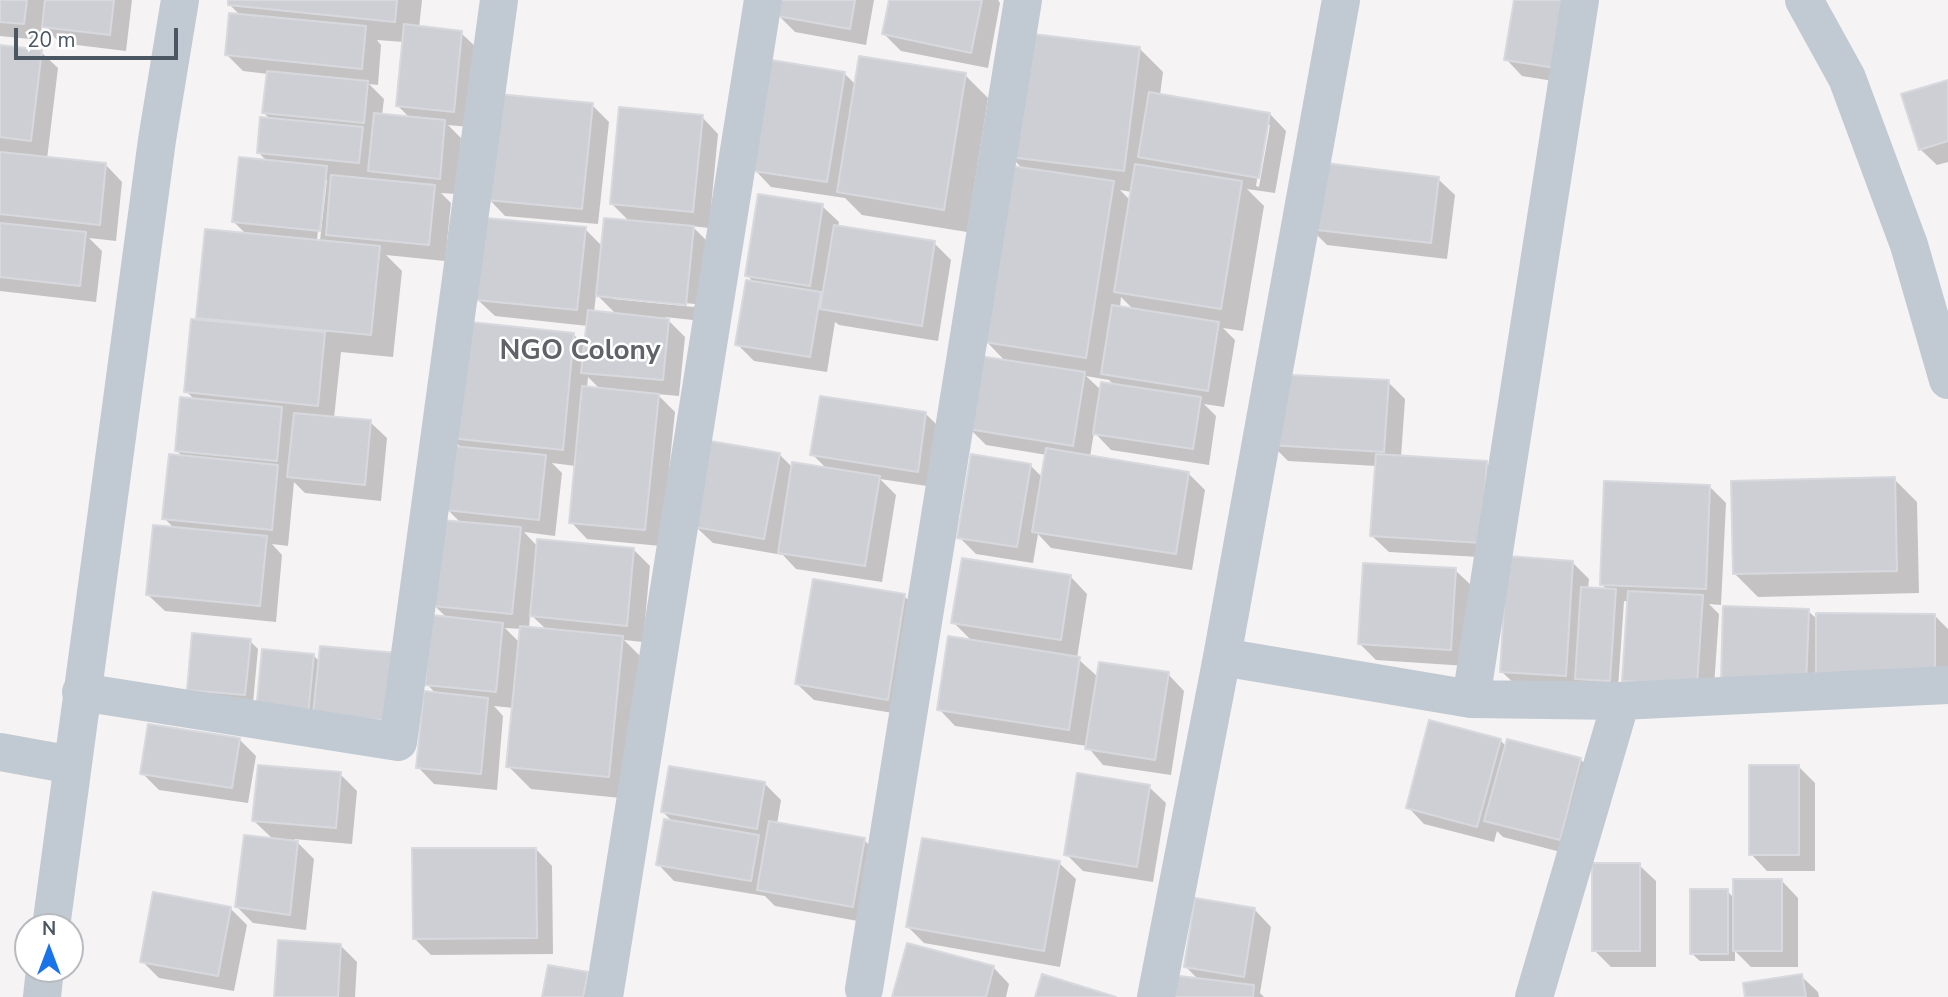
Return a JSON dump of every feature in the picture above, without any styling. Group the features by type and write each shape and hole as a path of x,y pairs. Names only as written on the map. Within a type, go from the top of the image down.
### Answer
{"street":[{"path":"53,913 157,140 180,0"},
{"path":"81,692 398,742 499,0"},
{"path":"604,997 763,0"},
{"path":"864,989 1023,0"},
{"path":"1156,997 1222,657 1341,0"},
{"path":"1471,699 1580,0"},
{"path":"1804,0 1852,91 1909,245 1948,380"},
{"path":"1222,657 1471,699 1621,701 1948,685"},
{"path":"1534,997 1621,701"},
{"path":"0,752 72,765"}],"building":[{"path":"0,0 27,0 24,24 0,22"},
{"path":"45,0 114,0 110,35 42,27"},
{"path":"228,0 397,0 395,22 228,5"},
{"path":"780,0 855,0 850,29 777,16"},
{"path":"889,0 982,0 971,53 882,34"},
{"path":"1514,0 1567,0 1556,68 1504,60"},
{"path":"229,13 366,26 362,69 225,55"},
{"path":"404,24 462,31 454,112 396,106"},
{"path":"1025,33 1140,47 1124,171 1009,157"},
{"path":"0,45 42,50 31,141 0,137"},
{"path":"859,56 966,73 944,210 837,192"},
{"path":"771,60 845,72 827,182 753,171"},
{"path":"267,71 368,81 364,123 262,113"},
{"path":"1948,80 1948,141 1919,150 1901,94"},
{"path":"1149,92 1270,113 1259,178 1138,157"},
{"path":"497,94 593,103 582,209 487,200"},
{"path":"619,107 703,115 693,212 610,204"},
{"path":"374,113 445,120 440,179 368,171"},
{"path":"260,117 363,127 359,163 257,153"},
{"path":"0,152 106,163 100,225 0,214"},
{"path":"239,157 327,166 320,231 232,222"},
{"path":"1317,162 1439,177 1431,243 1308,229"},
{"path":"1135,164 1242,181 1221,309 1114,292"},
{"path":"1012,166 1114,181 1086,358 984,342"},
{"path":"331,175 435,185 429,245 326,235"},
{"path":"758,194 823,204 810,286 745,276"},
{"path":"485,218 586,227 577,310 476,300"},
{"path":"604,218 694,226 686,305 596,296"},
{"path":"0,223 86,232 80,286 0,277"},
{"path":"834,225 935,241 922,326 820,309"},
{"path":"205,229 380,246 371,335 196,318"},
{"path":"746,280 821,292 810,357 735,345"},
{"path":"1112,305 1219,322 1208,391 1101,374"},
{"path":"588,310 669,319 663,380 581,373"},
{"path":"191,319 325,332 318,406 184,392"},
{"path":"461,321 574,333 563,450 450,438"},
{"path":"979,356 1085,372 1073,446 968,429"},
{"path":"1273,374 1389,380 1384,452 1269,445"},
{"path":"1101,382 1201,397 1193,449 1093,434"},
{"path":"582,386 659,394 645,530 569,523"},
{"path":"820,396 926,412 918,472 810,455"},
{"path":"180,397 282,407 277,461 175,451"},
{"path":"294,413 371,420 365,485 287,477"},
{"path":"710,441 780,453 764,539 695,527"},
{"path":"452,446 546,455 539,520 445,510"},
{"path":"1046,448 1189,472 1176,554 1032,532"},
{"path":"169,454 278,465 272,530 162,519"},
{"path":"971,454 1031,464 1017,547 957,538"},
{"path":"1376,454 1487,461 1482,543 1370,536"},
{"path":"792,462 880,476 865,566 778,553"},
{"path":"1895,477 1897,571 1733,574 1731,481"},
{"path":"1604,481 1710,485 1706,589 1600,585"},
{"path":"442,520 521,527 512,614 433,606"},
{"path":"153,525 267,536 260,606 146,595"},
{"path":"537,539 634,548 627,626 530,616"},
{"path":"1507,556 1573,561 1566,676 1500,672"},
{"path":"962,558 1071,575 1061,640 951,623"},
{"path":"1363,563 1456,568 1451,650 1358,644"},
{"path":"813,579 905,594 888,700 795,684"},
{"path":"1581,587 1616,589 1610,681 1575,679"},
{"path":"1628,591 1703,595 1697,685 1622,681"},
{"path":"1723,606 1809,609 1806,685 1721,682"},
{"path":"1816,613 1935,614 1935,685 1816,684"},
{"path":"432,615 503,623 496,692 425,685"},
{"path":"520,626 623,636 609,777 506,767"},
{"path":"192,633 251,639 245,695 187,690"},
{"path":"948,636 1080,657 1069,730 937,710"},
{"path":"320,646 397,653 390,721 313,714"},
{"path":"262,649 314,654 308,715 256,711"},
{"path":"1099,662 1169,672 1155,760 1085,749"},
{"path":"424,691 488,698 481,774 416,768"},
{"path":"1429,720 1501,739 1477,827 1406,808"},
{"path":"148,724 240,738 232,788 140,774"},
{"path":"1507,739 1581,758 1560,840 1484,821"},
{"path":"258,765 341,772 336,828 252,821"},
{"path":"1749,765 1799,765 1799,855 1749,855"},
{"path":"669,766 765,782 757,829 661,812"},
{"path":"1077,773 1150,785 1137,867 1064,855"},
{"path":"664,819 759,835 751,881 656,865"},
{"path":"769,821 865,838 853,907 757,890"},
{"path":"244,835 298,841 290,915 235,907"},
{"path":"922,838 1060,861 1044,951 906,927"},
{"path":"412,848 536,848 537,938 413,939"},
{"path":"1592,863 1640,863 1640,951 1592,951"},
{"path":"1733,879 1782,879 1782,951 1733,951"},
{"path":"1690,889 1728,889 1728,954 1690,954"},
{"path":"153,892 231,907 218,976 140,962"},
{"path":"1195,898 1255,908 1244,977 1184,967"},
{"path":"278,940 341,944 338,997 274,997"},
{"path":"907,943 994,966 986,997 892,997"},
{"path":"548,965 588,972 583,997 542,997"},
{"path":"1042,974 1116,997 1035,997"},
{"path":"1163,974 1254,985 1253,997 1161,997"},
{"path":"1802,974 1806,997 1745,997 1743,983"}],"district":[{"name":"NGO Colony","path":"580,352"}]}
